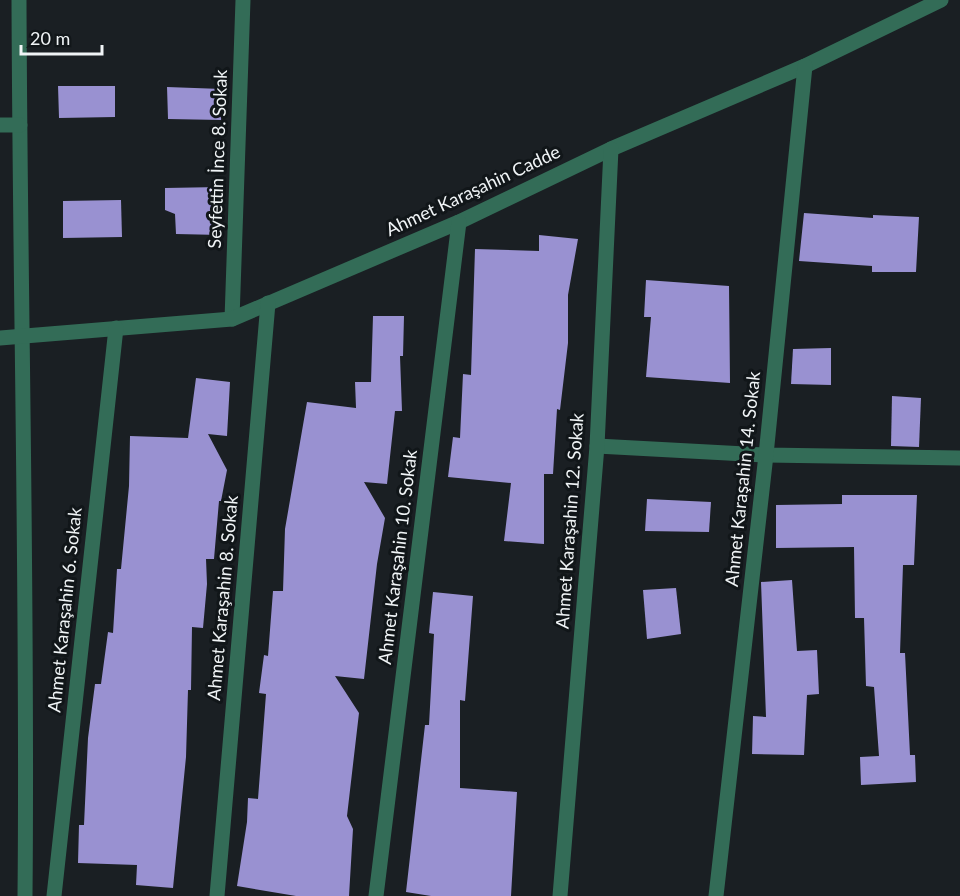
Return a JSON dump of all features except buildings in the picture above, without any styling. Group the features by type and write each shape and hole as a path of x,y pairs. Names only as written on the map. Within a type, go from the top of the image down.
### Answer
{"street":[{"path":"19,0 20,336 27,741 25,896"},
{"name":"Seyfettin İnce 8. Sokak","path":"232,319 243,0"},
{"name":"Ahmet Karaşahin Cadde","path":"0,338 232,319 459,222 611,149 805,66 941,0"},
{"name":"Ahmet Karaşahin 14. Sokak","path":"717,896 766,456 805,66"},
{"path":"0,124 20,125"},
{"name":"Ahmet Karaşahin 12. Sokak","path":"560,896 597,446 611,149"},
{"name":"Ahmet Karaşahin 10. Sokak","path":"376,896 459,222"},
{"name":"Ahmet Karaşahin 8. Sokak","path":"217,896 268,303"},
{"name":"Ahmet Karaşahin 6. Sokak","path":"54,896 116,328"},
{"path":"597,446 766,456 960,458"}]}
